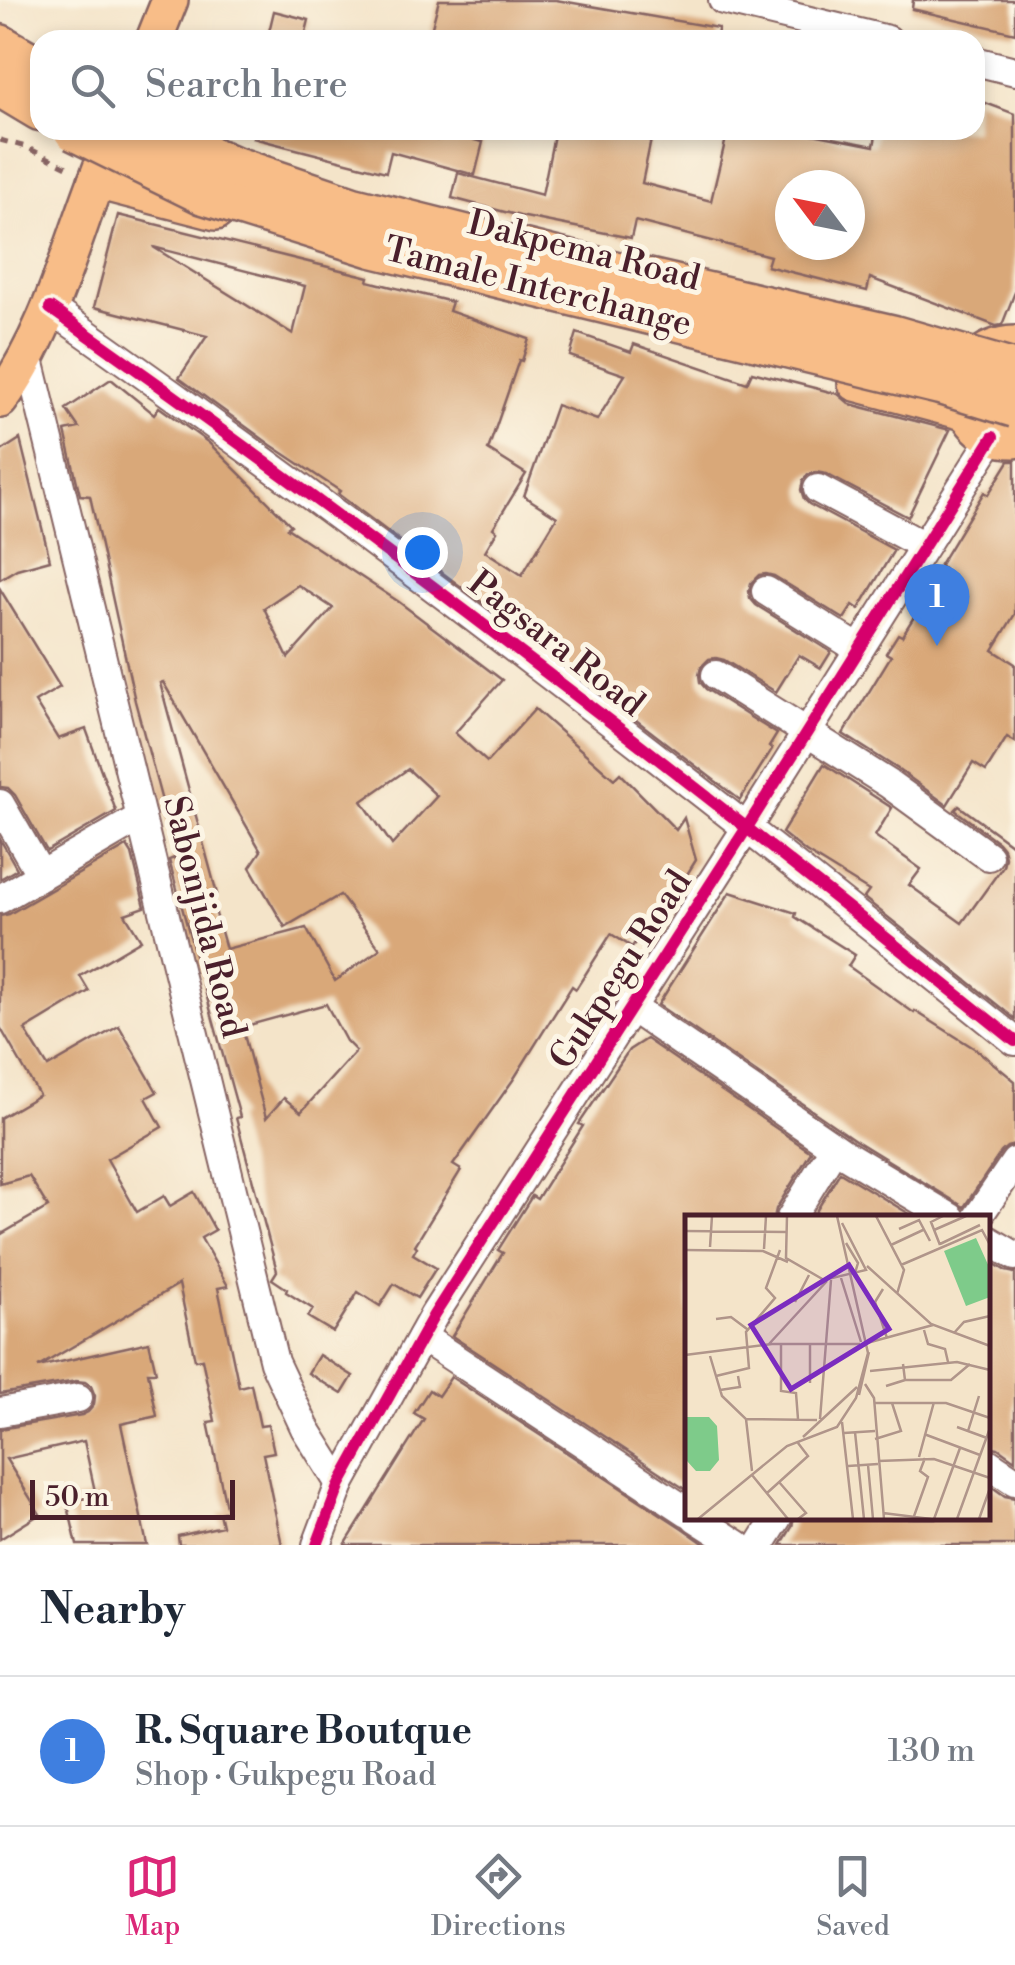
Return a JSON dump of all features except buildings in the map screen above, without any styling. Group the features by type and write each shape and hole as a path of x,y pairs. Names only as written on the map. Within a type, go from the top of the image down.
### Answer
{"highway":[{"path":"0,45 30,62"},
{"path":"0,86 30,104"},
{"name":"Tamale Interchange","path":"94,140 204,194 373,247 940,384 998,424"},
{"name":"Tamale Interchange","path":"170,140 353,208 894,336 1006,354"}],"main road":[{"path":"0,400 28,355 50,308 113,140"},
{"name":"Dakpema Road","path":"213,140 351,195 1006,354"},
{"name":"Dakpema Road","path":"96,181 998,424"},
{"path":"998,424 963,399 964,384 977,358 1006,354"}],"street":[{"path":"723,0 847,30"},
{"path":"985,64 1015,71"},
{"name":"Pagsara Road","path":"50,308 150,377 458,606 857,914 1015,1042"},
{"name":"Sabonjida Road","path":"28,355 274,1362 304,1428 340,1484"},
{"name":"Gukpegu Road","path":"317,1545 340,1484 422,1337 860,649 998,424"},
{"path":"818,489 924,546"},
{"path":"766,591 860,649"},
{"path":"716,676 889,784 988,856"},
{"path":"0,804 41,875"},
{"path":"0,899 141,816"},
{"path":"632,1008 834,1148 946,1215"},
{"path":"793,1215 834,1148"},
{"path":"979,1215 1015,1162"},
{"path":"990,1241 1015,1256"},
{"path":"422,1337 685,1510"},
{"path":"0,1412 78,1398"},
{"path":"990,1464 1015,1481"},
{"path":"699,1520 738,1545"},
{"path":"760,1545 776,1520"}],"path":[{"path":"0,140 26,147 96,181"}],"cycle path":[{"path":"50,308 296,485 538,667 1015,1041"},
{"path":"317,1545 340,1484 434,1315 993,437"}],"place":[{"name":"R. Square Boutque","path":"937,646"}]}
